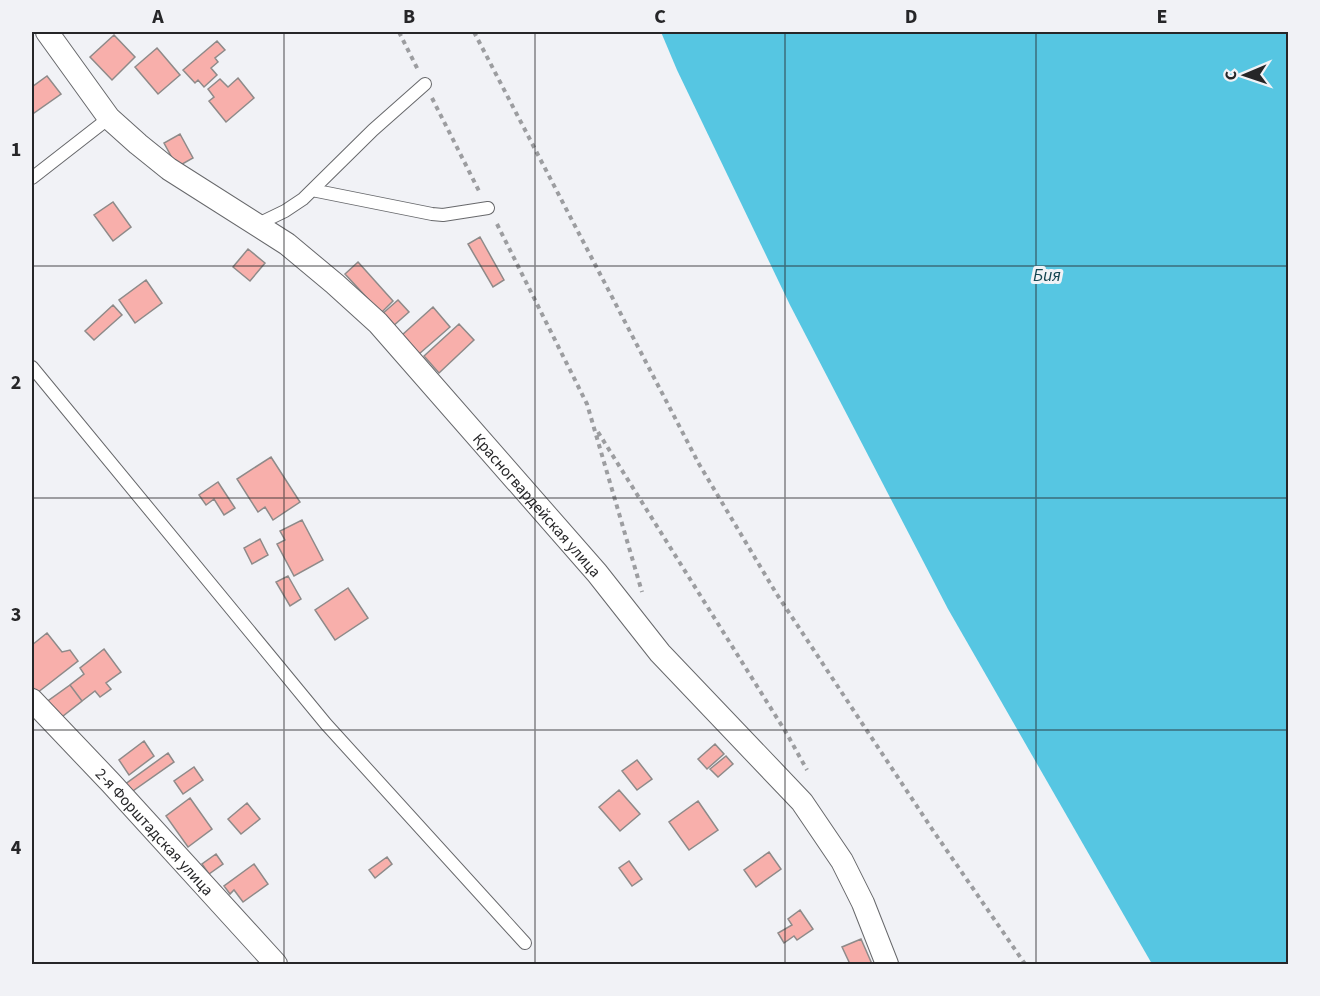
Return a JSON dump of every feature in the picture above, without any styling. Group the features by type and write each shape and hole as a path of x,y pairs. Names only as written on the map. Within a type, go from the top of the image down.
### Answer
{"street":[{"name":"Красногвардейская улица","path":"47,32 109,118 169,170 287,244 378,323 590,564 660,653 802,802 842,861 864,903 887,964"},
{"name":"2-я Форштадская улица","path":"32,700 276,964"}],"lane":[{"path":"256,225 303,199 373,130 425,84"},
{"path":"32,178 109,118"},
{"path":"312,190 432,214 443,215 488,208"},
{"path":"32,367 326,724 525,943"}],"path":[{"path":"399,32 587,404 644,598"},
{"path":"474,32 699,464 776,593 932,829 1025,964"},
{"path":"595,427 787,734 807,772"}],"water":[{"name":"Бия","path":"661,32 1288,32 1288,964 1152,964 948,609 790,305"}],"building":[{"path":"114,35 135,57 112,80 90,57"},
{"path":"217,41 225,50 215,58 218,62 211,68 217,75 204,87 198,80 195,83 183,70"},
{"path":"157,48 180,75 158,94 135,67"},
{"path":"47,76 61,94 34,113 32,111 32,87"},
{"path":"238,78 254,98 226,122 209,101 214,97 208,89 220,79 228,87"},
{"path":"180,134 193,158 177,167 164,143"},
{"path":"113,202 131,227 113,241 94,215"},
{"path":"480,237 504,280 493,287 468,244"},
{"path":"248,249 265,263 250,281 233,267"},
{"path":"358,262 393,301 381,313 345,274"},
{"path":"146,280 162,303 135,323 119,300"},
{"path":"398,300 409,312 392,327 381,315"},
{"path":"113,305 122,315 94,340 85,331"},
{"path":"433,307 450,327 419,354 402,335"},
{"path":"459,324 474,340 439,373 424,356"},
{"path":"271,457 300,502 273,520 265,507 258,512 237,479"},
{"path":"218,482 235,508 224,515 214,499 206,505 199,495"},
{"path":"302,520 323,560 294,576 277,544 285,540 280,531"},
{"path":"260,539 268,555 252,564 244,548"},
{"path":"288,576 301,599 290,606 276,582"},
{"path":"348,588 368,618 335,640 315,610"},
{"path":"47,633 62,652 70,650 78,661 37,693 32,686 32,645"},
{"path":"104,649 121,672 106,683 111,689 100,697 95,691 82,701 70,685 84,674 80,668"},
{"path":"70,685 82,701 58,720 45,703"},
{"path":"144,741 154,756 129,775 119,760"},
{"path":"715,744 724,754 707,769 698,759"},
{"path":"168,753 174,762 130,793 124,785"},
{"path":"726,756 733,764 718,777 710,769"},
{"path":"637,760 652,779 637,790 622,771"},
{"path":"194,767 203,780 183,794 174,781"},
{"path":"619,790 640,814 620,831 599,807"},
{"path":"190,798 212,829 188,847 166,816"},
{"path":"698,801 718,830 689,850 669,822"},
{"path":"247,803 260,819 241,834 228,819"},
{"path":"769,852 781,869 756,887 744,870"},
{"path":"216,854 223,864 209,874 202,864"},
{"path":"387,857 392,864 375,878 369,870"},
{"path":"629,861 642,879 632,886 619,868"},
{"path":"254,864 268,884 243,902 234,890 230,894 224,886"},
{"path":"800,910 813,929 797,940 794,936 784,943 778,933 792,925 788,919"},
{"path":"861,939 872,964 850,964 842,947"}]}
